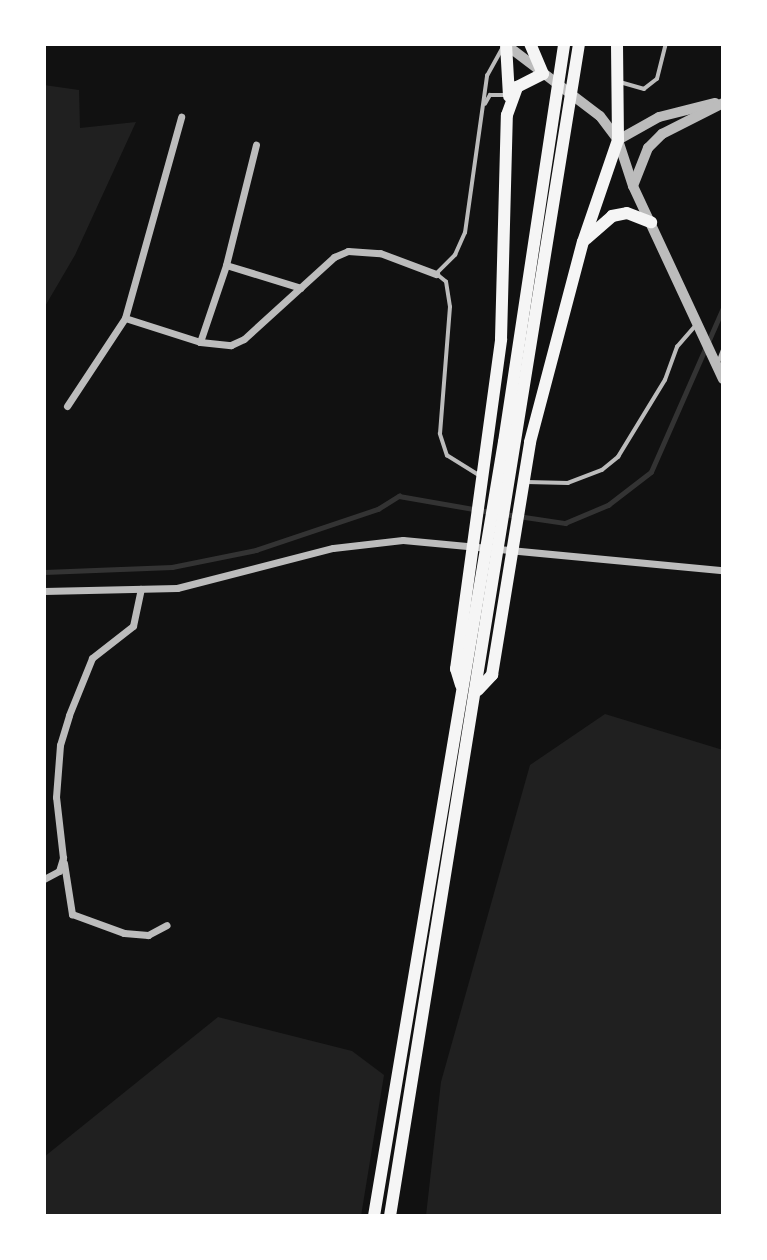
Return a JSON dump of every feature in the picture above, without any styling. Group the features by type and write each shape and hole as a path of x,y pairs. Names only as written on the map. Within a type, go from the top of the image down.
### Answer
{"highway":[{"path":"505,44 509,99 501,339 510,441"},
{"path":"509,99 517,87 543,75 530,44"},
{"path":"510,441 618,140 615,80 617,44"},
{"path":"390,1216 478,690 492,675 510,441 564,46"},
{"path":"374,1216 462,688 456,669 510,441 578,50"},
{"path":"583,242 612,216 627,213 651,222"}],"street":[{"path":"505,44 600,116 618,140 632,186 723,379"},
{"path":"618,140 659,117 723,103"},
{"path":"632,186 648,148 662,134 723,103"},
{"path":"67,406 125,318 181,117"},
{"path":"200,342 226,265 256,145"},
{"path":"125,318 218,346 244,339 334,257 348,251 380,253 436,274"},
{"path":"226,265 301,288"},
{"path":"44,591 141,589 203,584 333,548 403,540 723,570"},
{"path":"141,589 132,626 92,657 63,735 57,797 72,914 124,933 148,935 167,925"},
{"path":"44,879 59,871 63,858"}],"lane":[{"path":"505,44 487,76 465,233 455,255 436,274 446,282 450,307 440,435 447,456 474,474 550,485 568,484 602,470 630,439 664,380 677,347 700,327"},
{"path":"615,80 644,89 657,79 666,44"},
{"path":"484,106 496,93 509,99"},
{"path":"717,365 723,350"}],"shaded area":[{"path":"44,85 79,90 80,128 136,122 75,255 44,308"},
{"path":"605,714 723,750 723,1216 426,1216 441,1082 530,765"},
{"path":"218,1017 352,1051 384,1075 361,1216 44,1216 44,1157"}],"waterway":[{"path":"504,514 565,523 608,505 651,472 723,308"},
{"path":"44,572 172,567 256,550 378,509 399,496 491,512"}]}
